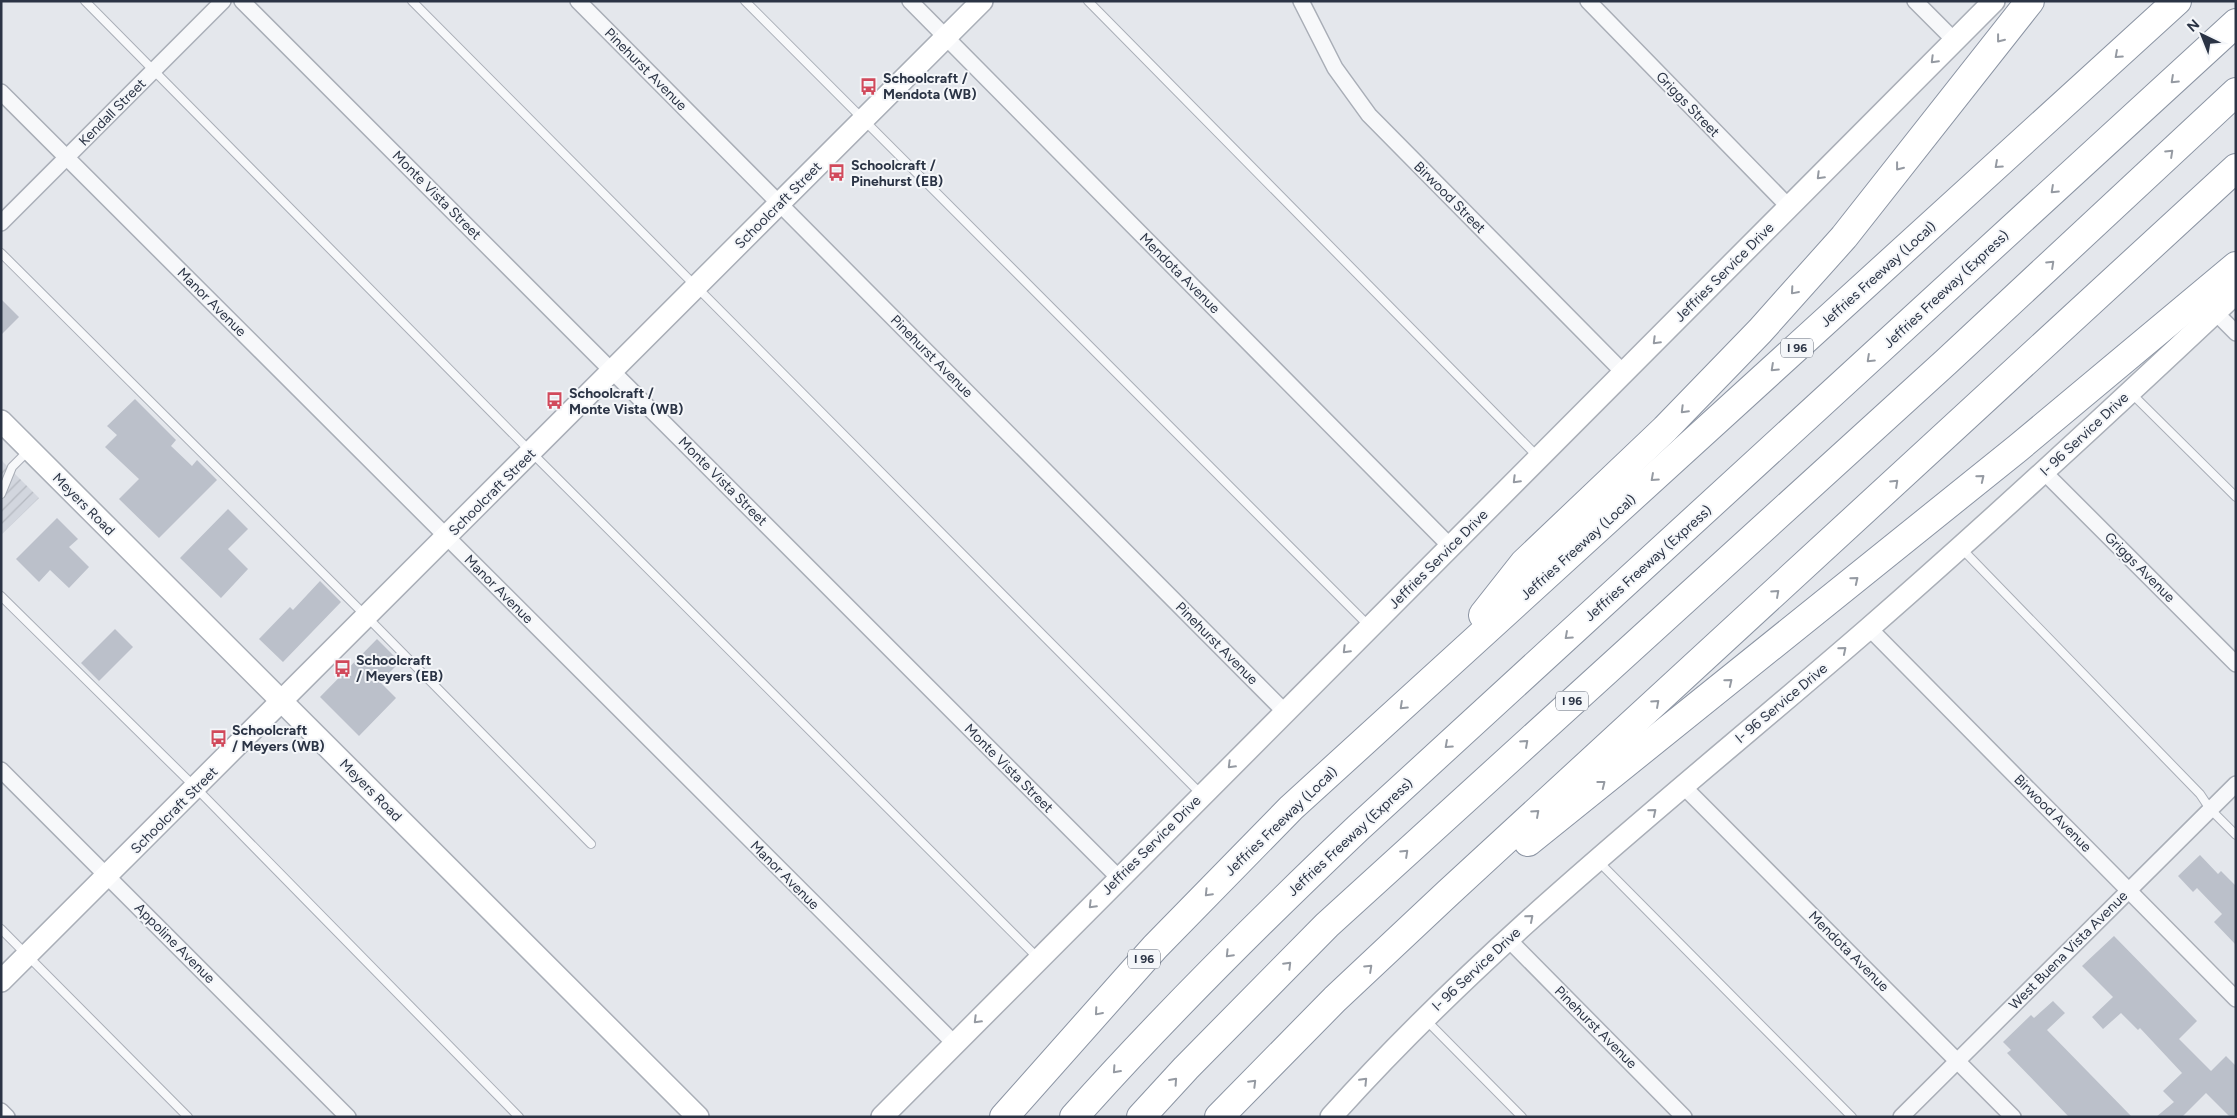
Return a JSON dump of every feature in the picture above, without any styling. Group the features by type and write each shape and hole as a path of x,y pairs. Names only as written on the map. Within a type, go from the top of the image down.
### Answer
{"highway":[{"path":"1438,673 1524,563 1665,429 1715,378 1844,237 2030,1"},
{"name":"Jeffries Freeway (Local)","path":"1004,1117 1155,947 1291,808 2177,1"},
{"name":"Jeffries Freeway (Express)","path":"1074,1117 1125,1060 1272,909 1358,828 2236,23"},
{"name":"I 96","path":"1141,1117 1186,1068 1327,925 1946,362 2236,92"},
{"path":"1219,1117 1335,999 1448,893 2236,168"},
{"path":"1448,893 1520,848 1605,782 2018,448 2236,266"}],"street":[{"name":"Kendall Street","path":"1,223 223,1"},
{"name":"Monte Vista Street","path":"242,1 1119,878"},
{"name":"Pinehurst Avenue","path":"578,1 1285,712"},
{"name":"Mendota Avenue","path":"910,1 1450,546"},
{"name":"Schoolcraft Street","path":"1,981 982,1"},
{"name":"Birwood Street","path":"1301,1 1335,68 1369,115 1624,373"},
{"name":"Griggs Street","path":"1588,1 1789,207"},
{"path":"1915,1 1954,40"},
{"name":"Jeffries Service Drive","path":"882,1117 1038,958 1994,1"},
{"name":"Manor Avenue","path":"1,92 954,1043"},
{"name":"I- 96 Service Drive","path":"1341,1113 1424,1018 1508,938 1596,860 1869,628 2236,293"},
{"path":"2216,312 2236,333"},
{"name":"Meyers Road","path":"1,421 698,1117"},
{"name":"Griggs Avenue","path":"2043,471 2236,664"},
{"name":"Birwood Avenue","path":"1869,628 2236,999"},
{"name":"Appoline Avenue","path":"1,770 348,1117"},
{"name":"West Buena Vista Avenue","path":"1901,1117 2236,784"},
{"name":"Mendota Avenue","path":"1683,786 2013,1117"},
{"name":"Pinehurst Avenue","path":"1508,938 1684,1117"},
{"path":"1,1110 8,1117"}],"lane":[{"path":"84,1 531,452 1038,958"},
{"path":"412,1 1202,795"},
{"path":"744,1 1370,627"},
{"path":"1088,1 1539,458"},
{"path":"1,253 367,617 591,844"},
{"path":"2130,391 2236,497"},
{"path":"1,494 12,467 30,450"},
{"path":"1960,546 2200,794 2210,809 2236,835"},
{"path":"1,596 196,788 519,1117"},
{"path":"1596,860 1852,1117"},
{"path":"1,929 188,1117"},
{"path":"1424,1018 1522,1117"}],"shaded area":[{"path":"1,460 39,498 1,535"}],"building":[{"path":"1,299 19,317 1,335"},
{"path":"135,399 176,440 171,446 192,466 197,460 217,480 159,538 119,499 139,479 105,447 117,435 107,426"},
{"path":"228,509 248,529 228,549 248,569 221,598 180,558"},
{"path":"57,518 78,539 69,547 89,567 69,588 50,570 39,582 16,559"},
{"path":"320,581 341,602 283,662 259,639 290,607 293,610"},
{"path":"115,629 133,647 99,681 81,663"},
{"path":"377,639 400,662 380,682 396,698 359,736 320,697"},
{"path":"2200,855 2218,874 2221,871 2236,886 2236,945 2214,922 2222,914 2197,888 2193,892 2178,876"},
{"path":"2114,936 2197,1021 2179,1039 2211,1071 2226,1056 2236,1066 2236,1117 2230,1117 2206,1093 2182,1117 2156,1117 2174,1102 2163,1091 2182,1073 2140,1028 2138,1030 2121,1013 2103,1029 2092,1017 2113,997 2082,966"},
{"path":"2053,1001 2065,1013 2047,1030 2132,1117 2069,1117 2007,1053 2011,1050 2003,1042 2031,1015 2034,1018"}],"place":[{"name":"Schoolcraft / Mendota (WB)","path":"869,86"},
{"name":"Schoolcraft / Pinehurst (EB)","path":"837,173"},
{"name":"Schoolcraft / Monte Vista (WB)","path":"555,401"},
{"name":"Schoolcraft / Meyers (EB)","path":"342,668"},
{"name":"Schoolcraft / Meyers (WB)","path":"218,738"}]}
